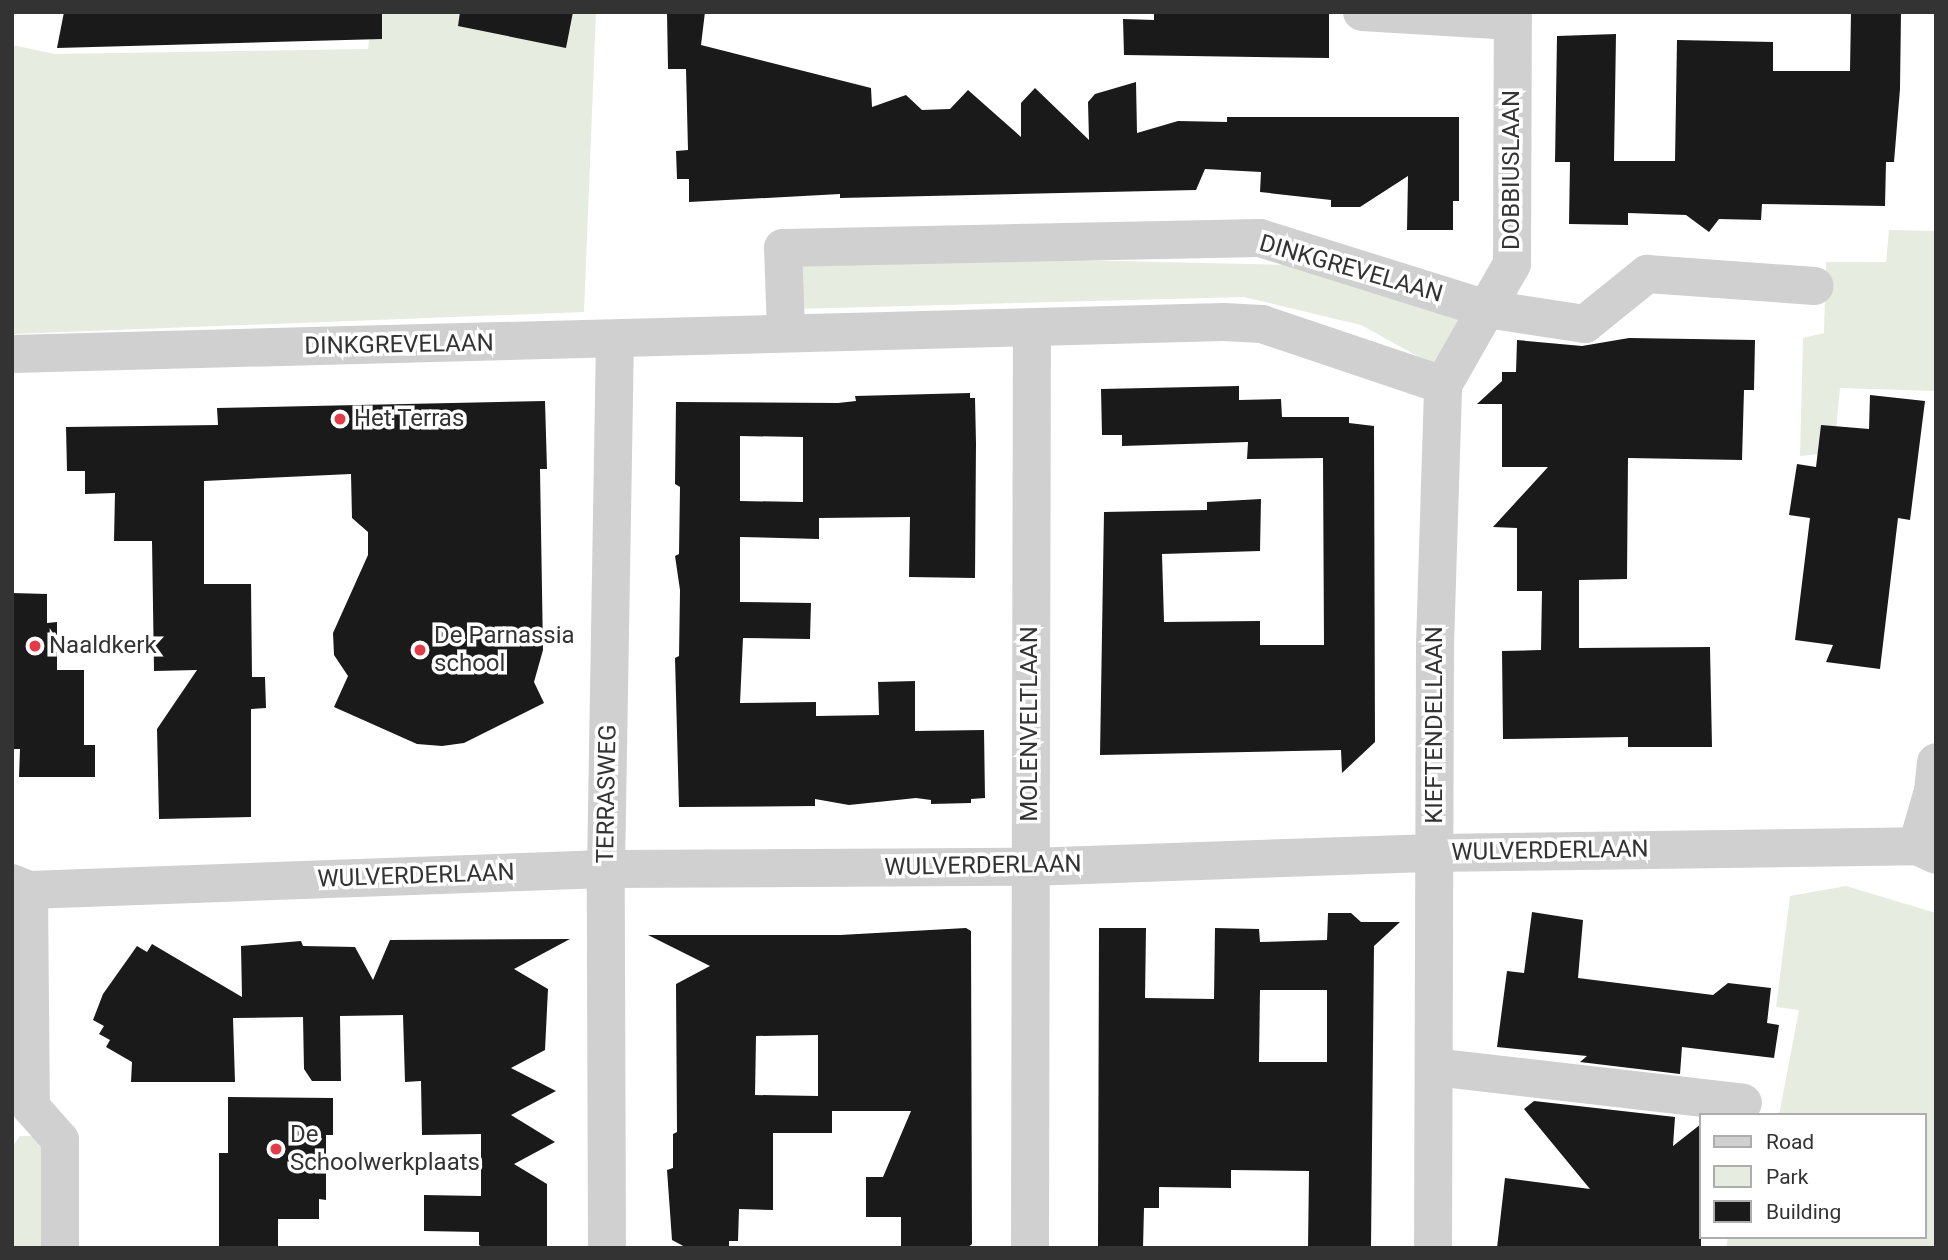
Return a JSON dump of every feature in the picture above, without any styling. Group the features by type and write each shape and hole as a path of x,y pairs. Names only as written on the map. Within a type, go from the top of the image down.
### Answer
{"street":[{"name":"DOBBIUSLAAN","path":"1362,12 1513,17 1512,264 1443,384"},
{"name":"DINKGREVELAAN","path":"786,332 783,248 1260,238 1487,309 1585,324 1647,274 1815,286"},
{"name":"DINKGREVELAAN","path":"12,354 615,340 786,332 1262,324 1443,384"},
{"name":"MOLENVELTLAAN","path":"1030,1248 1032,327"},
{"name":"TERRASWEG","path":"607,1248 606,869 615,340"},
{"name":"KIEFTENDELLAAN","path":"1433,1248 1435,645 1443,384"},
{"path":"1926,850 1936,762"},
{"name":"WULVERDERLAAN","path":"20,887 606,869 1029,867 1434,853 1926,850"},
{"path":"20,887 22,1116 60,1140 60,1248"},
{"path":"1434,1067 1743,1103"}],"green space":[{"path":"373,12 596,12 584,312 12,334 12,45 55,54 368,49"},
{"path":"1889,230 1936,231 1936,391 1840,388 1834,452 1800,456 1803,338 1824,333 1826,262 1886,262"},
{"path":"793,254 1298,265 1466,321 1439,368 1361,325 1244,297 793,309"},
{"path":"1846,886 1936,913 1936,1248 1726,1248 1728,1239 1927,1239 1927,1113 1779,1113 1799,1010 1776,1007 1790,896"},
{"path":"20,1136 37,1136 44,1141 47,1248 12,1248 12,1147"}],"building":[{"path":"64,12 382,12 382,39 57,48"},
{"path":"460,12 573,12 566,48 458,26"},
{"path":"667,12 705,12 701,45 871,88 872,107 906,95 922,110 950,109 968,90 1021,137 1021,103 1035,88 1089,140 1088,102 1095,94 1136,82 1137,133 1178,121 1227,122 1227,117 1459,117 1459,201 1453,201 1453,230 1407,230 1408,176 1360,207 1331,207 1331,200 1260,192 1261,172 1205,169 1196,190 840,198 840,194 689,202 689,179 677,179 676,151 688,150 686,69 668,69"},
{"path":"1154,12 1329,12 1329,58 1124,55 1123,19 1154,20"},
{"path":"1851,12 1901,12 1900,89 1894,162 1886,162 1885,206 1762,204 1761,220 1719,219 1709,232 1686,215 1628,213 1628,225 1569,224 1570,162 1555,162 1557,36 1616,34 1614,161 1675,161 1677,40 1773,42 1773,71 1850,71"},
{"path":"1629,338 1755,340 1754,390 1744,390 1742,460 1628,458 1627,579 1579,580 1579,648 1710,647 1712,747 1628,747 1628,737 1503,739 1502,651 1541,650 1542,591 1517,591 1517,528 1493,527 1548,467 1502,467 1502,404 1477,404 1502,381 1502,372 1516,372 1517,340 1582,346"},
{"path":"1239,386 1239,400 1281,399 1282,417 1349,417 1349,423 1374,426 1375,742 1342,773 1341,750 1100,755 1104,512 1207,510 1207,502 1261,499 1260,551 1162,554 1164,622 1260,621 1260,645 1324,645 1323,458 1247,459 1248,442 1122,446 1122,435 1102,435 1101,389"},
{"path":"970,393 970,398 975,398 975,578 909,577 910,517 819,518 819,539 740,537 740,602 811,603 810,639 743,638 740,703 816,702 816,716 879,715 878,682 915,681 915,731 984,730 985,798 971,799 971,803 931,804 931,800 916,798 849,805 815,799 815,806 679,807 675,658 679,656 680,590 675,556 679,554 680,487 675,484 676,402 838,403 856,401 855,396","holes":["740,436 803,437 803,502 740,501"]},
{"path":"1870,395 1925,401 1910,520 1898,518 1880,669 1826,662 1833,645 1795,640 1810,518 1789,515 1797,464 1816,467 1821,425 1869,429"},
{"path":"545,401 547,469 540,469 543,650 534,682 544,703 464,743 442,746 417,744 334,707 348,676 334,655 333,633 368,555 368,532 352,518 351,474 204,481 204,584 251,584 252,677 265,677 266,708 251,709 251,817 159,819 157,729 197,670 154,671 152,541 114,541 115,493 85,494 85,471 67,471 66,427 218,425 217,408"},
{"path":"12,593 47,594 47,623 57,622 57,670 84,670 84,745 95,745 95,777 19,777 20,749 13,749"},
{"path":"1532,912 1583,920 1578,978 1713,995 1728,983 1771,988 1767,1023 1779,1025 1774,1058 1682,1047 1680,1074 1580,1062 1587,1056 1497,1047 1507,971 1524,973"},
{"path":"1328,913 1351,913 1361,922 1400,922 1374,946 1371,1248 1308,1248 1309,1171 1231,1170 1231,1188 1159,1187 1159,1208 1144,1208 1143,1248 1098,1248 1099,928 1146,928 1145,998 1214,999 1215,928 1259,929 1260,942 1327,940","holes":["1260,990 1327,990 1327,1062 1259,1062"]},
{"path":"966,928 971,931 972,1244 967,1248 901,1248 901,1217 866,1217 866,1177 883,1177 911,1111 832,1111 832,1133 773,1133 773,1210 739,1209 738,1241 729,1241 729,1248 687,1248 672,1240 667,1170 673,1168 673,1134 677,1132 676,984 710,966 648,935 840,935","holes":["818,1035 818,1096 755,1095 756,1036"]},
{"path":"570,939 514,969 548,989 545,1050 511,1068 556,1091 511,1115 555,1142 514,1164 547,1184 547,1248 484,1248 479,1245 479,1232 424,1231 424,1195 481,1196 481,1134 422,1135 421,1081 405,1082 403,1015 340,1016 341,1081 312,1081 304,1069 303,1017 233,1018 235,1082 131,1082 132,1062 106,1047 110,1040 99,1034 104,1026 93,1020 103,994 137,946 147,952 152,944 242,997 241,946 301,941 303,946 355,947 373,980 390,940"},
{"path":"228,1097 333,1098 333,1135 326,1135 326,1200 319,1199 319,1219 278,1219 278,1248 219,1248 219,1153 228,1153"},
{"path":"1534,1101 1675,1117 1673,1146 1700,1125 1701,1248 1497,1248 1505,1178 1590,1189 1524,1109"}],"place":[{"name":"Het Terras","path":"340,419"},
{"name":"Naaldkerk","path":"35,646"},
{"name":"De Parnassia school","path":"420,650"},
{"name":"De Schoolwerkplaats","path":"276,1149"}]}
